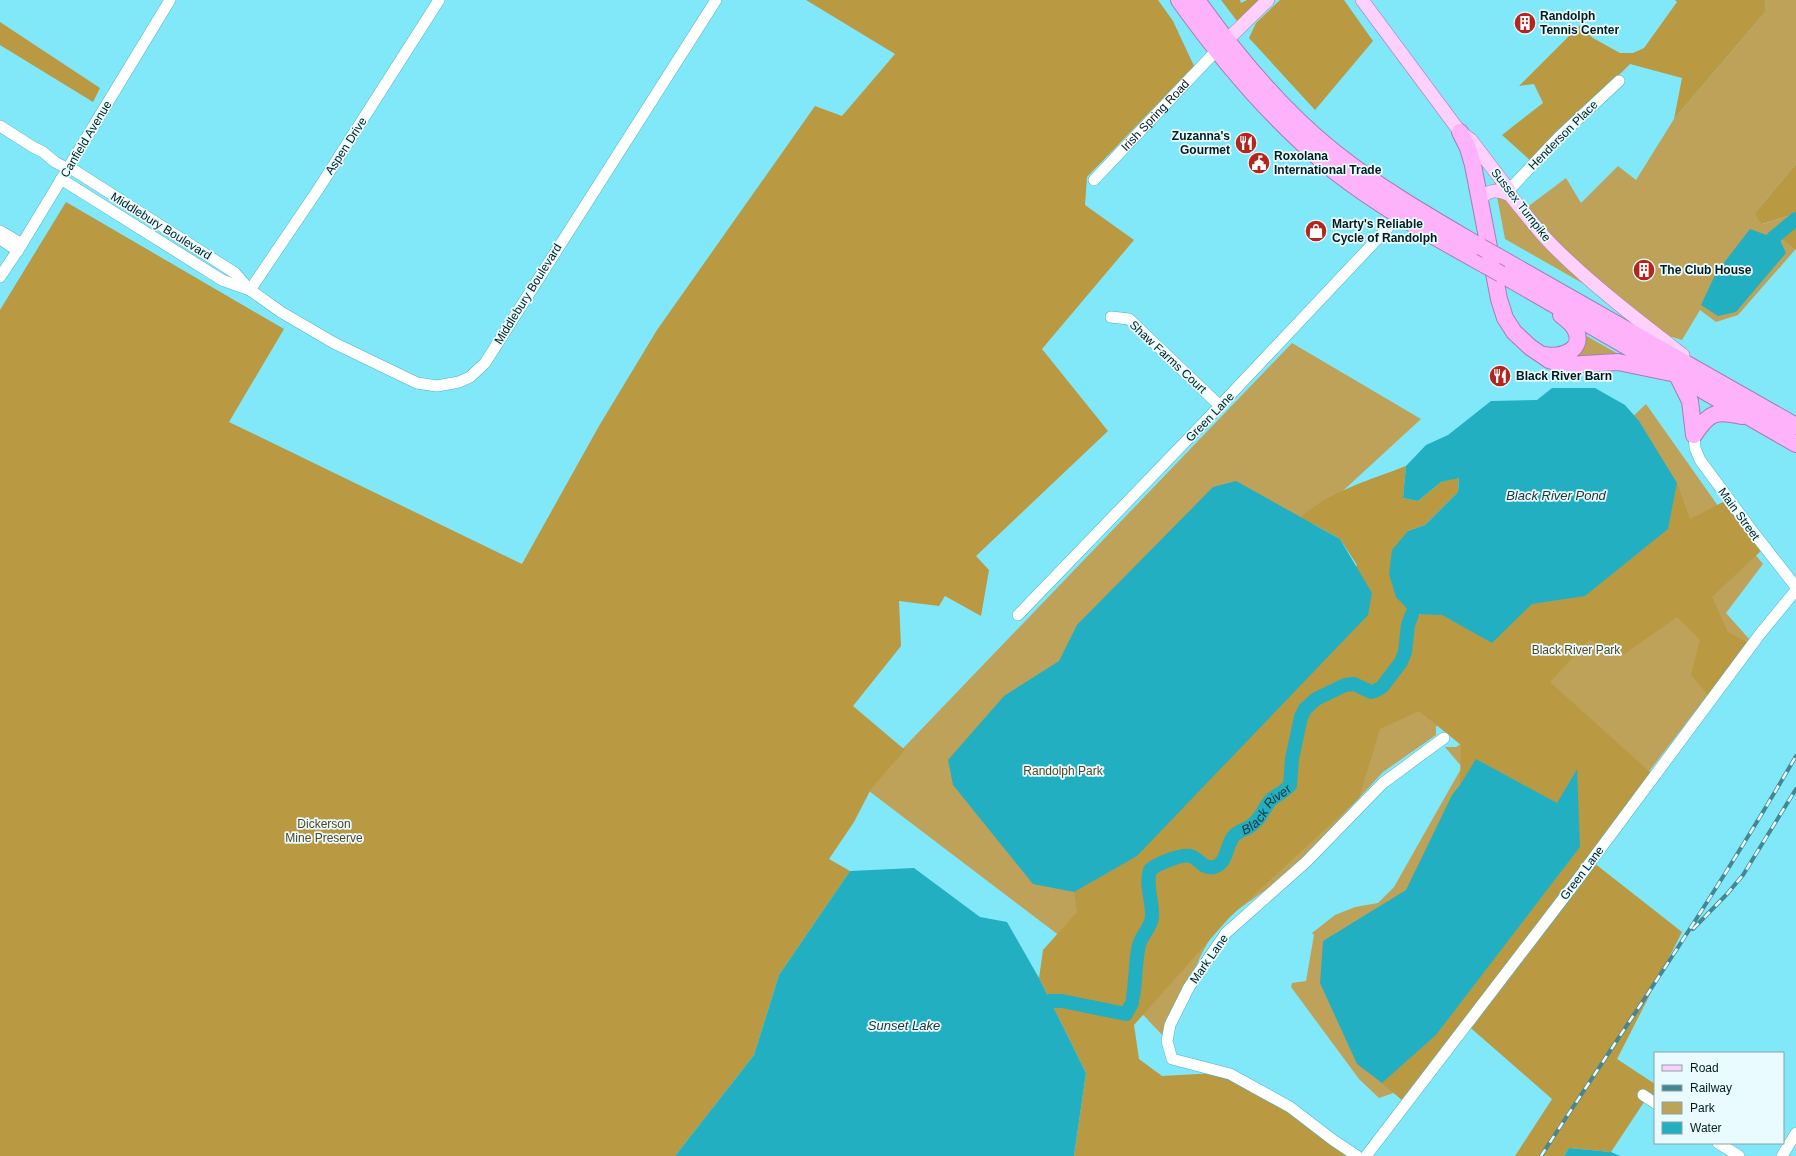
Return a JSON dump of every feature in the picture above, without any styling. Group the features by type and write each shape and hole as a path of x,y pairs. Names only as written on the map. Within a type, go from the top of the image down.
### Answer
{"highway":[{"path":"1179,0 1221,46 1332,150 1393,195 1481,247 1501,274 1796,444"},
{"path":"1197,0 1221,46 1253,95 1294,136 1334,170 1399,216 1491,261 1713,379 1796,426"},
{"path":"1460,132 1468,148 1473,165 1502,309 1514,332 1521,340 1538,353 1558,364 1573,365 1618,362 1676,375 1690,401 1694,435"},
{"path":"1538,353 1550,356 1562,355 1573,348 1577,338 1576,331 1572,324 1540,297"},
{"path":"1694,435 1706,418 1717,413 1734,414 1751,418"}],"main road":[{"name":"Irish Spring Road","path":"1221,46 1268,0"},
{"name":"Sussex Turnpike","path":"1362,0 1460,132 1471,140 1538,230 1566,258 1638,320 1713,379"},
{"path":"1480,200 1484,195 1495,190 1509,192"}],"street":[{"name":"Canfield Avenue","path":"0,277 20,247 170,0"},
{"name":"Aspen Drive","path":"250,290 319,188 439,0"},
{"name":"Middlebury Boulevard","path":"0,126 43,152 65,173 222,280 250,290 281,312 334,343 410,380 424,385 443,386 459,382 470,377 485,363 716,0"},
{"name":"Irish Spring Road","path":"1094,180 1221,46"},
{"name":"Henderson Place","path":"1509,192 1559,137 1619,81"},
{"name":"Green Lane","path":"1018,615 1220,406 1399,216"},
{"path":"0,231 20,247"},
{"path":"0,239 20,247"},
{"name":"Shaw Farms Court","path":"1112,317 1128,319 1220,406"},
{"name":"Main Street","path":"1694,435 1695,448 1700,460 1796,588"},
{"name":"Green Lane","path":"1366,1156 1572,887 1760,634 1796,588"},
{"name":"Mark Lane","path":"1357,1156 1333,1140 1290,1107 1230,1074 1172,1059 1168,1041 1170,1025 1189,987 1226,933 1306,862 1383,782 1444,738"},
{"path":"1643,1095 1654,1102"},
{"path":"1782,1156 1796,1134"},
{"path":"1720,1144 1739,1156"}],"green space":[{"name":"Dickerson Mine Preserve","path":"806,0 1158,0 1173,21 1194,66 1087,177 1085,205 1134,240 1042,349 1108,431 976,556 989,570 981,616 945,596 939,606 899,601 901,646 853,706 905,750 871,789 854,822 829,859 850,871 779,975 754,1055 675,1156 0,1156 0,310 66,202 284,329 229,422 522,564 599,426 657,330 815,106 842,116 895,54"},
{"path":"1221,0 1240,0 1241,3 1247,0 1261,0 1247,14 1237,21"},
{"path":"1280,0 1344,0 1373,41 1315,110 1249,38 1256,23"},
{"path":"1675,0 1765,0 1766,11 1674,119 1682,78 1630,64 1532,162 1502,135 1543,103 1534,84 1519,86 1579,26 1593,38 1620,53 1633,53 1644,48 1677,2"},
{"path":"1765,0 1796,0 1796,164 1754,214 1763,224 1791,215 1779,237 1795,250 1738,315 1716,322 1700,310 1682,340 1665,335 1612,300 1505,239 1493,175 1522,211 1566,178 1581,203 1618,166 1636,180 1674,119 1766,11"},
{"path":"0,22 100,88 93,102 0,45"},
{"path":"1796,164 1795,250 1779,237 1791,215 1762,224 1754,214"},
{"path":"1585,335 1625,358 1570,358"},
{"path":"1292,343 1421,419 1321,511 1152,867 1646,404 1733,527 1763,564 1726,613 1750,640 1405,1089 1379,1098 1359,1079 1291,987 1292,983 1306,981 1314,935 1312,933 1335,915 1355,907 1378,903 1394,887 1462,767 1445,747 1456,747 1464,742 1438,723 1436,727 1436,735 1383,772 1289,874 1230,915 1214,932 1202,953 1164,1037 1077,949 865,788"},
{"name":"Black River Park","path":"1406,466 1403,498 1418,501 1441,482 1459,477 1458,492 1425,525 1408,531 1412,614 1442,615 1492,643 1532,604 1585,596 1668,529 1677,483 1690,519 1725,501 1762,550 1712,597 1728,632 1750,644 1709,696 1691,675 1700,640 1677,617 1623,655 1589,640 1550,682 1651,773 1589,859 1682,932 1617,1059 1654,1083 1654,1100 1648,1096 1611,1152 1569,1148 1564,1156 1515,1156 1552,1099 1465,1023 1403,1101 1382,1083 1436,1035 1580,847 1576,770 1557,803 1476,759 1460,785 1461,745 1419,711 1380,729 1359,798 1229,918 1134,1025 1139,1059 1162,1076 1235,1072 1347,1156 1074,1156 1086,1073 1039,978 1043,950 1077,912 1074,892 1137,856 1357,565 1340,539 1301,517 1312,508 1337,493"}],"water":[{"path":"1750,229 1780,240 1786,253 1736,312 1718,316 1701,305 1716,273"},
{"name":"Black River Pond","path":"1552,388 1595,388 1625,405 1639,421 1677,483 1668,529 1585,596 1532,604 1492,643 1442,615 1412,614 1396,597 1389,574 1392,550 1408,531 1425,525 1458,492 1459,478 1441,482 1418,501 1403,498 1406,466 1426,445 1448,435 1491,401 1537,400"},
{"path":"1236,481 1340,539 1372,593 1368,615 1137,856 1074,892 1033,884 953,785 948,760 1004,696 1059,661 1077,625 1213,487"},
{"path":"1476,759 1557,803 1577,769 1580,847 1436,1035 1382,1083 1357,1064 1320,983 1323,941 1406,890 1452,795"},
{"name":"Sunset Lake","path":"914,868 980,917 1007,922 1039,978 1086,1073 1074,1156 675,1156 754,1055 779,975 850,871"},
{"path":"1569,1148 1611,1152 1620,1156 1564,1156"}],"waterway":[{"name":"Black River","path":"1773,238 1796,219"},
{"name":"Black River","path":"1133,997 1139,945 1152,917 1148,881 1150,870 1164,862 1183,856 1193,857 1207,867 1214,867 1218,865 1224,859 1233,837 1240,831 1256,822 1269,802 1290,785 1292,759 1301,717 1305,709 1316,699 1345,685 1354,684 1371,692 1382,687 1401,662 1405,652 1408,625 1412,614"},
{"name":"Black River","path":"1050,1001 1062,1001 1126,1014 1132,1003"}],"railway":[{"path":"1541,1156 1639,1008 1735,858 1796,756"},
{"path":"1693,929 1743,875 1796,789"}],"place":[{"name":"Randolph Tennis Center","path":"1525,23"},
{"name":"Zuzanna's Gourmet","path":"1246,143"},
{"name":"Roxolana International Trade","path":"1259,163"},
{"name":"Marty's Reliable Cycle of Randolph","path":"1316,231"},
{"name":"The Club House","path":"1644,270"},
{"name":"Black River Barn","path":"1500,376"}],"park label":[{"name":"Randolph Park","path":"1063,771"}]}
